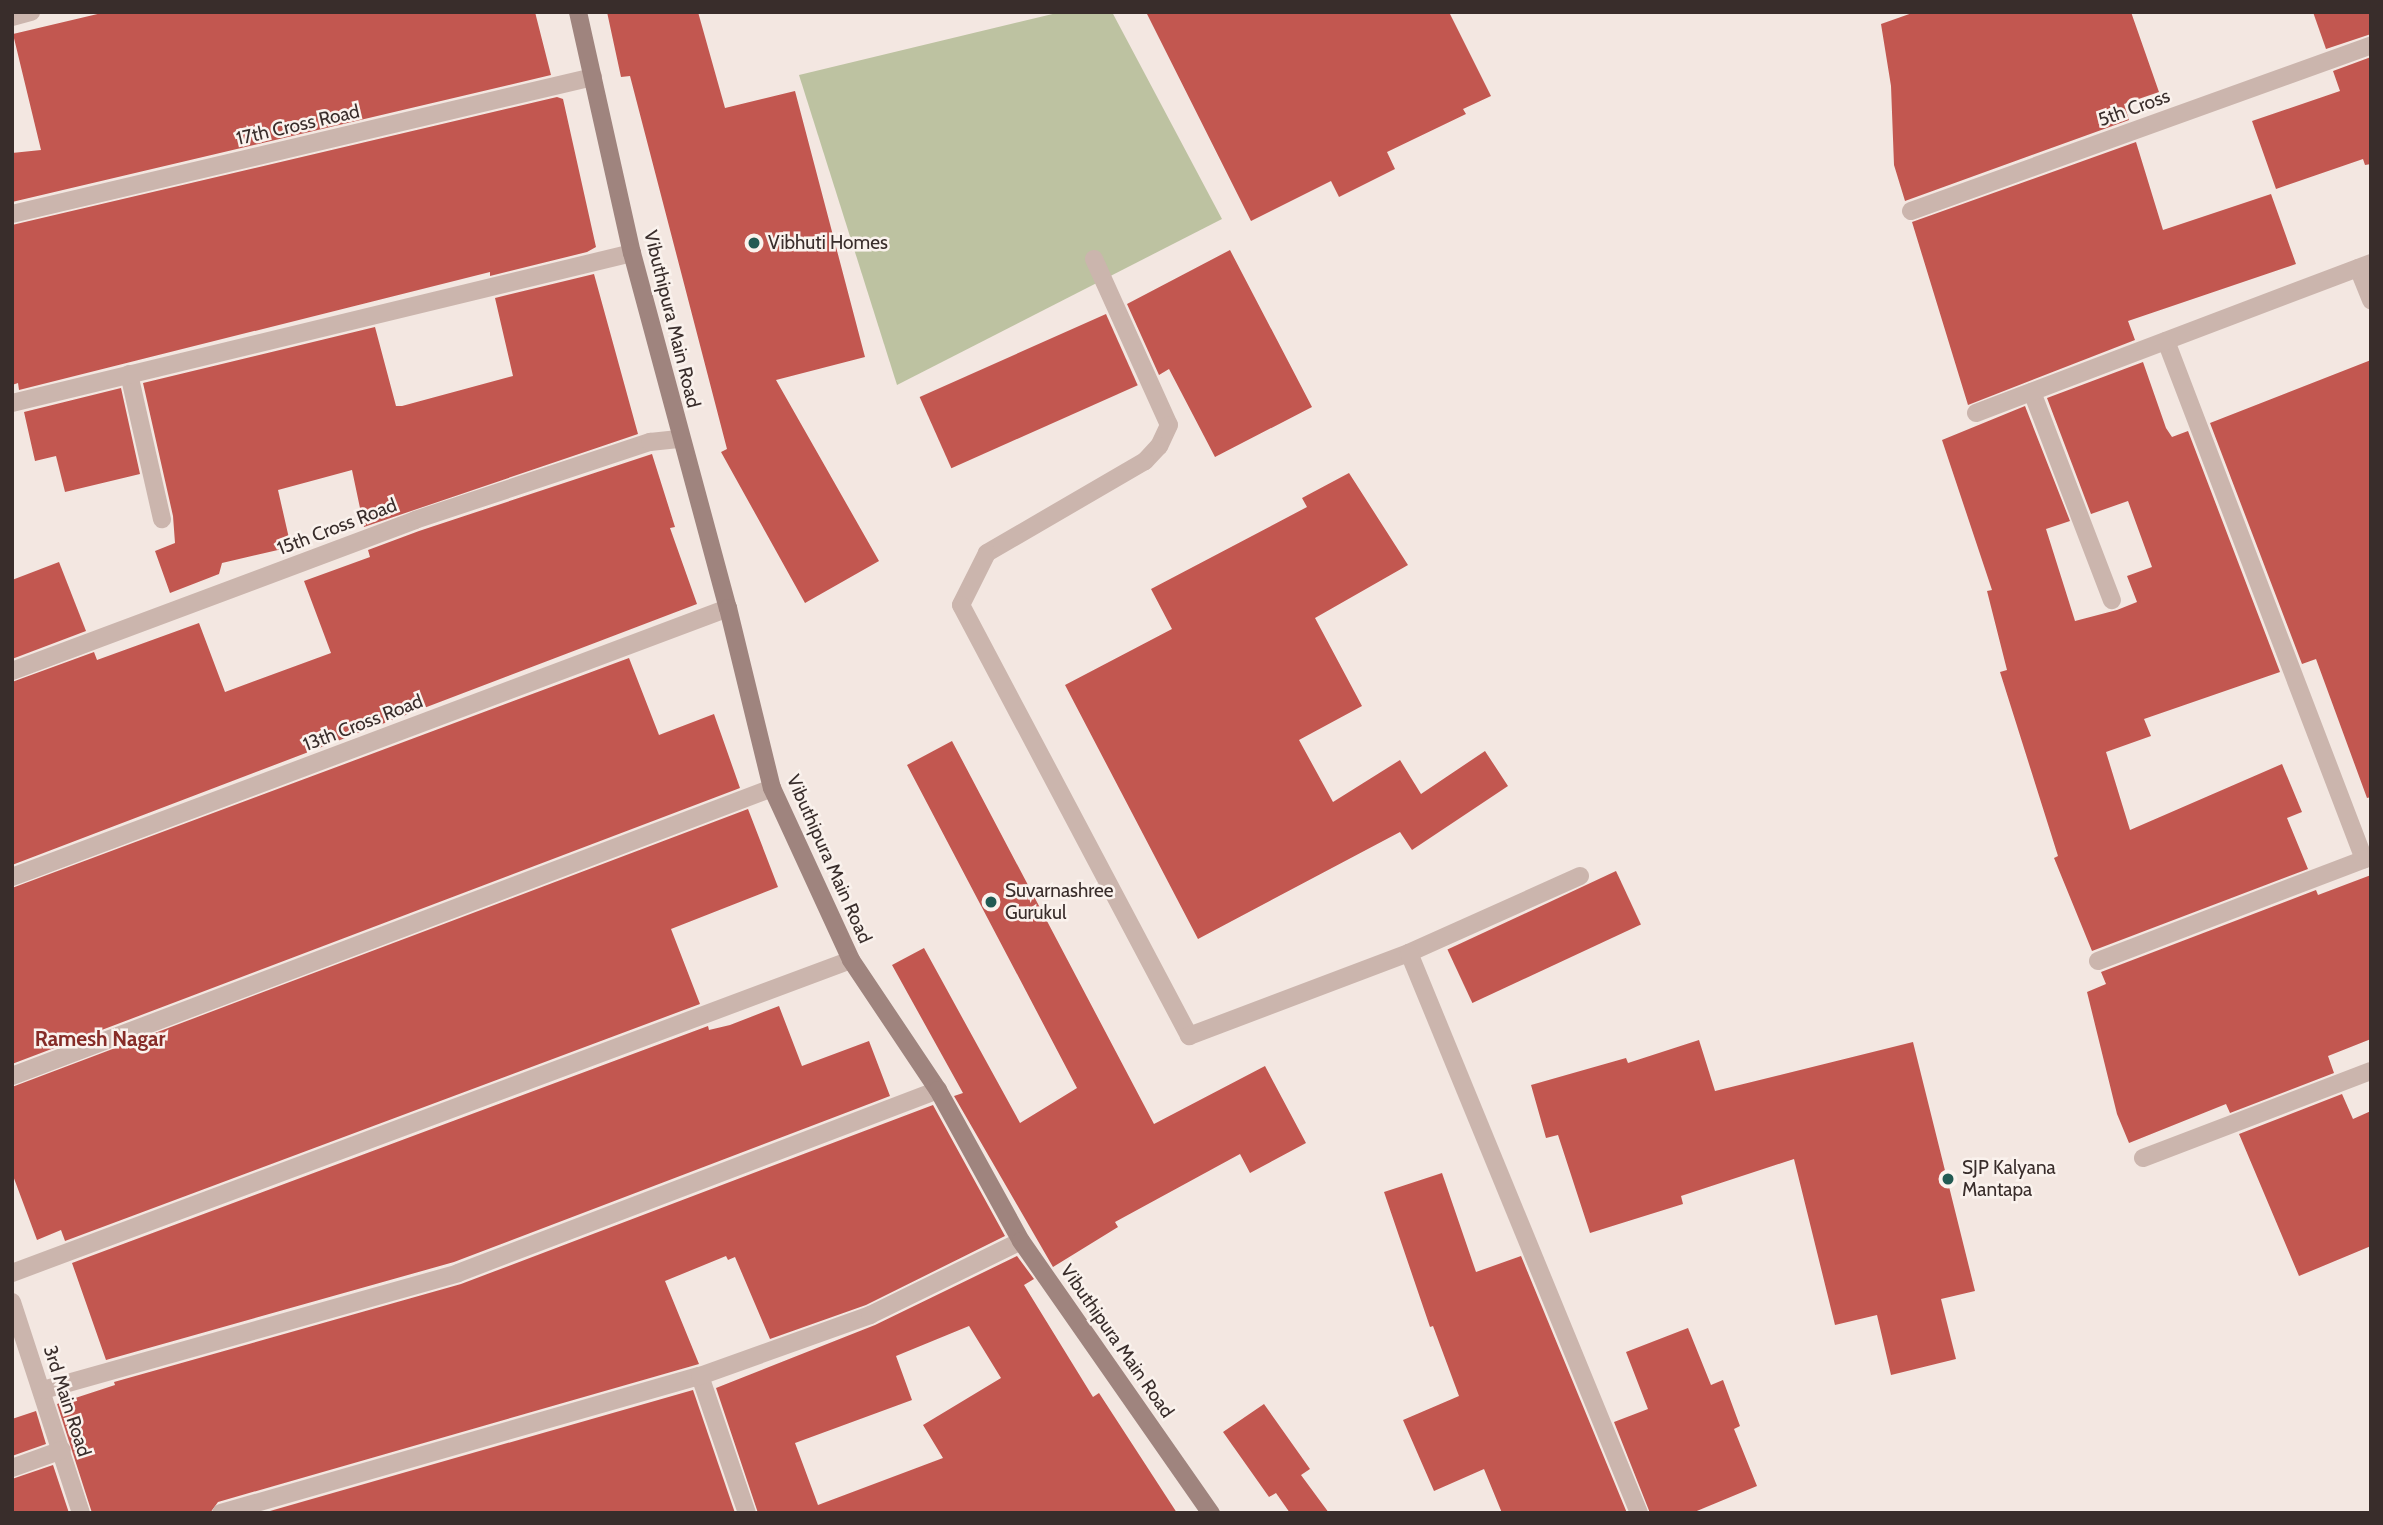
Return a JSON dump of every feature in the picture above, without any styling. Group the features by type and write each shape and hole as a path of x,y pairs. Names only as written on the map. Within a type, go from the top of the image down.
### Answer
{"street":[{"path":"12,17 31,12"},
{"name":"Vibuthipura Main Road","path":"578,12 632,253 728,608 772,788 851,960 938,1090 1021,1241 1211,1513"},
{"name":"5th Cross","path":"1911,211 2371,45"},
{"name":"17th Cross Road","path":"12,214 593,77"},
{"path":"12,403 632,253"},
{"path":"1094,259 1169,425 1159,446 1145,461 987,553 961,605 1188,1035 1409,953 1580,876"},
{"path":"1976,413 2365,265 2371,300"},
{"path":"2098,961 2367,858 2165,341"},
{"path":"129,374 162,519"},
{"path":"2032,392 2112,600"},
{"name":"15th Cross Road","path":"12,671 415,520 650,442 681,439"},
{"name":"13th Cross Road","path":"12,877 728,608"},
{"path":"12,1076 772,788"},
{"path":"1409,953 1639,1513"},
{"path":"12,1273 851,960"},
{"path":"2143,1158 2371,1071"},
{"path":"43,1390 458,1273 938,1090"},
{"path":"221,1513 700,1376 870,1315 1021,1241"},
{"name":"3rd Main Road","path":"12,1302 43,1390 81,1513"},
{"path":"700,1376 747,1513"},
{"path":"12,1468 62,1450"}],"green space":[{"path":"1061,12 1112,12 1222,219 897,385 799,75"}],"building":[{"path":"106,12 535,12 551,75 12,202 12,153 41,150 13,34"},
{"name":"Vibhuti Homes","path":"607,12 698,12 725,108 795,91 865,357 776,380 879,561 805,603 721,452 727,449 630,76 621,77"},
{"path":"1146,12 1449,12 1491,96 1463,109 1466,114 1387,152 1395,169 1339,197 1331,181 1251,221"},
{"path":"1915,12 2131,12 2159,92 2124,104 2129,120 1905,201 1894,165 1891,86 1881,24"},
{"path":"2313,12 2371,12 2371,34 2326,49"},
{"path":"2371,57 2371,164 2365,165 2363,159 2276,189 2252,121 2340,91 2333,71"},
{"path":"557,97 563,99 596,247 587,252 490,276 490,272 19,390 18,383 12,385 12,225"},
{"path":"2136,142 2163,230 2271,194 2296,264 2128,321 2135,340 1968,405 1912,222"},
{"path":"1230,250 1312,407 1215,457 1169,369 1159,375 1127,304"},
{"path":"594,274 638,434 364,527 352,470 278,490 291,547 222,563 219,574 170,593 155,551 175,543 173,516 143,383 375,327 396,406 402,406 513,376 495,298"},
{"path":"1106,314 1138,385 951,468 920,397"},
{"path":"2371,360 2371,797 2367,798 2316,659 2302,664 2210,423"},
{"path":"2143,362 2166,428 2172,437 2188,431 2280,672 2144,719 2151,736 2106,752 2130,830 2282,764 2302,812 2287,818 2308,869 2092,951 2054,858 2058,856 2000,672 2007,670 1987,591 1992,590 1942,440 2025,406 2070,521 2046,529 2075,621 2117,610 2137,602 2127,576 2152,567 2128,501 2091,514 2047,398"},
{"path":"121,388 140,474 65,492 56,456 35,461 24,412"},
{"path":"652,454 675,527 670,528 697,604 12,865 12,682 94,652 97,660 199,623 225,692 331,653 304,581 370,557 368,550 419,531"},
{"path":"1349,473 1408,565 1315,618 1362,706 1299,740 1333,802 1400,760 1421,794 1485,751 1508,786 1412,850 1400,832 1198,939 1065,685 1172,629 1151,589 1307,507 1302,498"},
{"path":"59,562 86,631 12,659 12,580"},
{"path":"629,658 659,735 714,714 740,788 12,1064 12,888"},
{"path":"952,741 1154,1124 1265,1066 1306,1143 1250,1173 1240,1154 1115,1222 1118,1227 1053,1267 954,1096 963,1093 892,965 924,948 1020,1123 1077,1088 907,765"},
{"path":"748,809 778,887 671,929 700,1004 65,1241 61,1230 37,1240 12,1173 12,1087"},
{"path":"1616,871 1641,924 1472,1003 1447,950"},
{"path":"2371,875 2371,1039 2328,1056 2334,1073 2230,1113 2226,1104 2129,1143 2117,1114 2087,992 2106,984 2101,972 2316,890 2318,895"},
{"path":"779,1006 802,1066 869,1041 890,1096 454,1262 106,1360 72,1263 708,1026 709,1030 730,1025"},
{"path":"1699,1040 1715,1091 1913,1042 1975,1291 1941,1299 1956,1359 1891,1375 1877,1315 1835,1325 1794,1159 1681,1196 1683,1204 1590,1233 1558,1135 1546,1138 1531,1085 1626,1058 1628,1063"},
{"path":"2342,1094 2353,1119 2371,1111 2371,1246 2299,1276 2239,1134"},
{"path":"933,1105 1005,1236 866,1305 770,1339 735,1257 728,1260 726,1256 665,1281 699,1364 218,1502 210,1513 92,1513 57,1404 115,1385 114,1382 461,1284"},
{"path":"1442,1173 1476,1272 1521,1256 1627,1513 1502,1513 1484,1469 1434,1491 1403,1420 1459,1396 1433,1326 1430,1327 1384,1192"},
{"path":"1017,1256 1034,1279 1024,1285 1093,1397 1099,1393 1177,1513 758,1513 716,1388 875,1325","holes":["969,1326 1001,1378 923,1425 943,1458 818,1505 795,1443 912,1400 896,1356"]},
{"path":"1688,1328 1711,1385 1723,1380 1740,1426 1734,1429 1757,1486 1692,1513 1650,1513 1614,1422 1648,1409 1626,1352"},
{"path":"693,1390 735,1513 263,1513"},
{"path":"1264,1404 1310,1469 1301,1475 1329,1513 1290,1513 1276,1493 1269,1497 1223,1432"},
{"path":"36,1411 46,1444 12,1456 12,1419"},
{"path":"53,1465 69,1513 12,1513 12,1479"}],"place":[{"name":"Vibhuti Homes","path":"754,243"},
{"name":"Suvarnashree Gurukul","path":"991,902"},
{"name":"SJP Kalyana Mantapa","path":"1948,1179"}],"district":[{"name":"Ramesh Nagar","path":"100,1039"}]}
